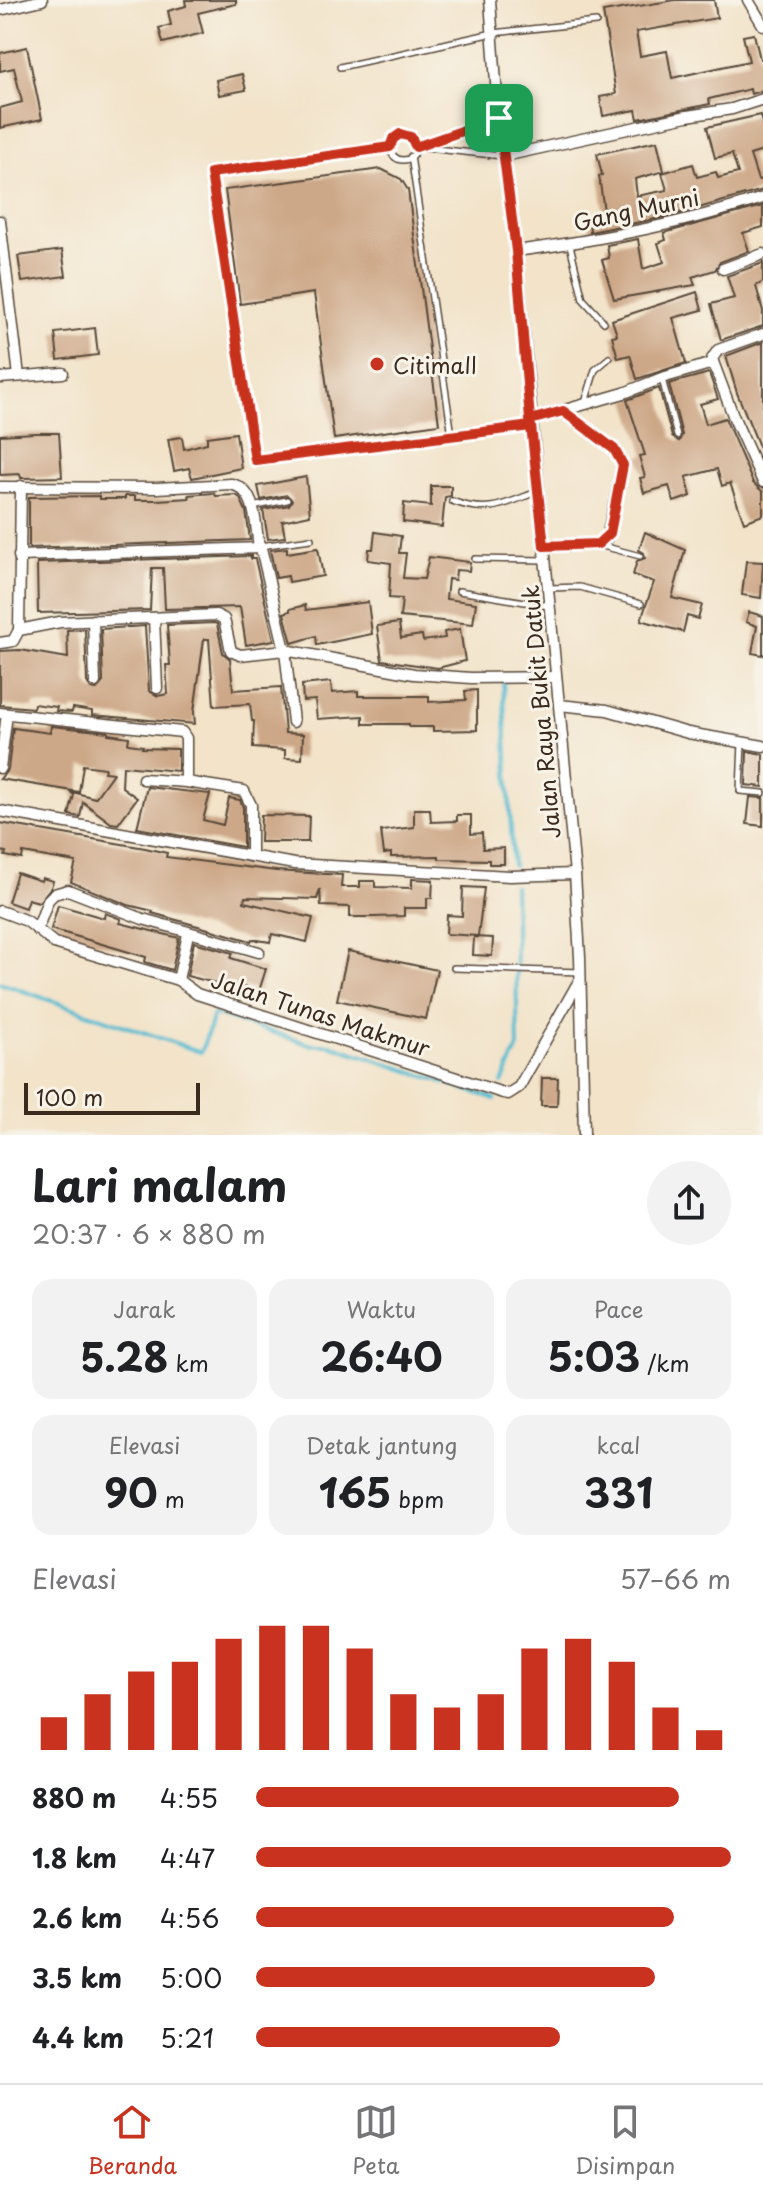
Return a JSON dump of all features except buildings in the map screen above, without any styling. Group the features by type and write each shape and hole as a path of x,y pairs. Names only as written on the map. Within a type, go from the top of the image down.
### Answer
{"street":[{"path":"0,10 42,0"},
{"name":"Jalan Raya Bukit Datuk","path":"490,0 499,118 516,251 575,874 584,1135"},
{"path":"748,0 763,25"},
{"path":"504,156 732,109 763,99"},
{"name":"Gang Murni","path":"516,251 570,244 709,215 763,198"},
{"path":"0,221 19,376"},
{"path":"723,269 763,254"},
{"path":"763,334 718,350 713,356 734,418 763,482"},
{"path":"531,423 713,363"},
{"path":"0,378 63,373"},
{"path":"544,546 598,544 610,533 623,465 614,449 563,411"},
{"path":"0,487 157,488 231,484 246,489 285,650 293,722"},
{"path":"0,643 13,641 19,630 21,486"},
{"path":"19,556 260,547"},
{"path":"19,630 60,622 219,615 224,619 230,648 240,655 285,650 414,674 471,678 556,677"},
{"path":"154,618 157,688"},
{"path":"93,620 95,682"},
{"path":"559,705 607,710 688,733 763,746"},
{"path":"0,767 4,714 182,732 186,738 186,782"},
{"path":"143,779 186,782 247,794 251,805 251,856"},
{"path":"0,811 294,864 510,876 575,874"},
{"path":"37,930 48,900 54,894 68,890 188,934 259,952"},
{"name":"Jalan Tunas Makmur","path":"0,911 27,921 54,943 178,980 197,994 508,1094 519,1087 580,975"},
{"path":"178,980 188,934"}],"lane":[{"path":"340,67 493,33 596,22"},
{"path":"416,147 411,137 404,134 393,139 390,147 396,158 405,159 416,147 499,118"},
{"path":"390,147 211,173 255,460 531,423"},
{"path":"416,147 504,156"},
{"path":"411,156 452,435"},
{"path":"570,244 583,299 604,322"},
{"path":"585,404 595,370 609,358"},
{"path":"662,378 677,436"},
{"path":"452,501 474,510 490,509 539,491"},
{"path":"252,507 287,500"},
{"path":"260,547 311,539"},
{"path":"598,544 640,556"},
{"path":"475,559 545,560"},
{"path":"548,588 580,587 641,604"},
{"path":"459,591 550,606"},
{"path":"743,741 740,791 763,793"},
{"path":"454,968 580,975"}],"waterway":[{"path":"503,681 513,866"},
{"path":"502,1083 518,1047 514,886"},
{"path":"0,983 201,1052 214,1014 312,1045 330,1045 495,1099"}],"place":[{"name":"Citimall","path":"377,364"}],"route":[{"path":"499,118 516,251 530,420 563,411 614,449 623,465 610,533 598,544 544,546 531,426 255,460 211,173 390,147 393,139 400,134 411,137 416,147 499,118"}]}
